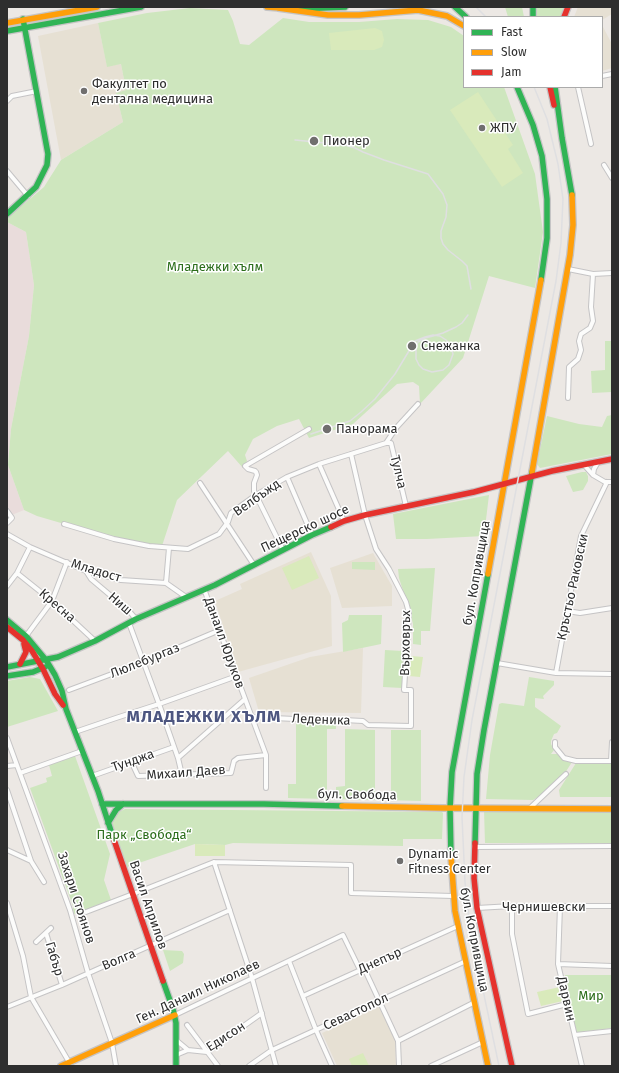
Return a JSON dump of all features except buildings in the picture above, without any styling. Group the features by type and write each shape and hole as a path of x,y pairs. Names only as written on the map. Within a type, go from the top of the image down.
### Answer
{"main road":[{"path":"7,22 97,7"},
{"path":"7,30 141,7"},
{"path":"267,7 328,15 359,15 418,10 447,16 463,25"},
{"path":"278,8 306,9 345,7"},
{"path":"457,8 465,16"},
{"path":"7,214 36,187 47,165 48,154 23,19"},
{"name":"бул. Копривщица","path":"488,1066 453,896 450,808 452,772 456,748 544,262 548,224 546,186 542,156 533,124 517,88"},
{"path":"550,88 562,138"},
{"name":"бул. Копривщица","path":"512,1066 477,908 474,878 475,808 480,756 568,269 573,225 572,189 562,138 555,88"},
{"name":"Пещерско шосе","path":"38,661 48,662 95,641 136,619 204,589 312,535 344,521 365,515 503,485 531,476 612,459"},
{"name":"Васил Априлов","path":"7,620 48,662 60,686 66,708 102,804 175,1015 176,1066"},
{"name":"Васил Априлов","path":"7,627 25,638 43,669 55,694 66,708"},
{"path":"20,664 26,652 25,638"},
{"path":"7,667 38,661"},
{"path":"7,676 27,674 43,669 48,662"},
{"name":"бул. Свобода","path":"102,804 264,804 450,808 612,809"},
{"path":"108,823 116,810 124,804"},
{"name":"Ген. Данаил Николаев","path":"61,1066 175,1015"}],"street":[{"path":"578,88 591,144"},
{"path":"7,101 12,96 37,91"},
{"path":"604,166 612,178"},
{"path":"7,171 28,196"},
{"path":"568,269 593,274 612,273"},
{"path":"568,398 569,367 578,359 581,350 579,341 581,334 590,328 592,321 591,307 593,274"},
{"path":"386,443 396,428 418,404"},
{"path":"283,550 254,491 254,484 257,475 256,472 245,466 246,464 309,429"},
{"name":"Велбъжд","path":"64,524 114,539 149,546 188,549 219,534 228,522 231,514 256,496 287,477 319,464 386,443"},
{"name":"Тулча","path":"386,443 391,443 406,506"},
{"path":"351,454 365,515"},
{"path":"593,475 594,469 598,462"},
{"path":"319,464 344,521"},
{"path":"584,465 593,475 610,482"},
{"path":"287,477 312,535"},
{"name":"Кръстьо Раковски","path":"556,673 581,536 610,482"},
{"path":"200,483 211,501 228,522 254,565"},
{"path":"7,511 12,518 7,523"},
{"name":"Върховръх","path":"365,515 376,549 389,569 406,602 409,613 404,690 412,690 411,726"},
{"name":"Младост","path":"7,534 30,547 86,571 121,580 166,583"},
{"path":"7,586 17,573 30,547"},
{"path":"169,548 166,583 186,597"},
{"path":"25,638 52,601 67,562"},
{"name":"Ниш","path":"86,571 91,580 129,611 136,619"},
{"name":"Кресна","path":"17,573 52,601 95,641"},
{"name":"Данаил Юруков","path":"204,589 266,755 266,788"},
{"path":"567,611 580,613 612,608"},
{"path":"129,623 178,758 182,775"},
{"name":"Люлебургаз","path":"69,690 144,662 220,630"},
{"path":"497,663 556,673 612,674"},
{"path":"75,732 237,676"},
{"path":"178,758 245,699"},
{"name":"Леденика","path":"252,717 364,721 368,725 411,726"},
{"name":"Захари Стоянов","path":"7,738 70,910 88,973 112,1044 116,1066"},
{"path":"555,742 555,747 564,758 576,761 612,761 612,742"},
{"name":"Тунджа","path":"92,776 174,747"},
{"path":"20,773 82,751"},
{"name":"Михаил Даев","path":"131,761 138,776 231,773 234,761 238,758 266,755"},
{"path":"7,766 17,765"},
{"path":"530,808 566,774"},
{"path":"7,790 31,861 44,882"},
{"path":"474,847 612,846"},
{"path":"7,850 31,861"},
{"path":"214,862 252,978 276,1066"},
{"path":"86,912 214,862 352,865 351,893 453,896"},
{"path":"7,903 23,956 31,997 69,1062"},
{"path":"512,906 512,934 528,1014 568,1004"},
{"name":"Чернишевски","path":"477,908 512,906 612,906"},
{"name":"Дарвин","path":"560,906 558,964 582,1066"},
{"name":"Волга","path":"7,1007 62,985 230,910"},
{"name":"Днепър","path":"303,996 458,926"},
{"path":"36,942 51,928"},
{"name":"Габър","path":"46,933 62,985"},
{"name":"Ген. Данаил Николаев","path":"175,1015 343,935 362,969"},
{"name":"Севастопол","path":"249,1066 272,1050 466,960"},
{"path":"289,961 332,1066"},
{"path":"558,964 612,966"},
{"path":"362,969 380,1001 398,1040 399,1066"},
{"path":"398,1040 475,1002"},
{"name":"Едисон","path":"188,1050 207,1052 262,1013"},
{"path":"187,1025 218,1066"},
{"path":"575,1035 612,1031"},
{"path":"176,1040 188,1050 176,1055"},
{"path":"432,1066 483,1042"}],"shaded area":[{"path":"578,7 612,7 612,14 603,19 603,16 574,16"},
{"name":"Факултет по дентална медицина","path":"98,23 107,66 121,64 126,90 116,93 123,122 61,160 38,36"},
{"path":"603,27 612,44 612,68 603,71"},
{"path":"7,222 26,232 34,285 29,336 11,429 8,465 24,510 7,517"},
{"path":"311,552 331,596 332,646 238,672 215,601 242,589 240,584"},
{"path":"373,553 392,586 392,606 342,608 330,568"},
{"path":"363,648 361,713 259,712 249,678 310,657"},
{"path":"379,1007 395,1038 396,1066 337,1066 322,1033"}],"green space":[{"path":"505,7 522,7 524,16 508,16"},
{"path":"536,7 564,7 560,16 537,16"},
{"name":"Младежки хълм","path":"190,8 228,10 240,44 249,45 283,18 309,22 359,22 397,19 428,20 451,27 463,35 463,88 504,88 535,174 543,232 535,288 489,276 463,358 420,404 419,386 413,382 397,384 353,424 309,438 299,419 277,426 253,439 245,455 247,461 243,468 228,451 177,500 161,549 150,549 37,516 24,510 8,465 11,429 29,336 34,285 26,232 7,222 7,218 44,187 61,160 123,122 116,93 126,90 121,64 107,67 98,23 147,13"},
{"path":"375,28 382,31 384,40 382,47 374,50 331,50 329,33"},
{"name":"ЖПУ","path":"478,92 513,145 508,149 523,173 502,187 450,110"},
{"path":"605,341 612,341 612,392 592,393 591,371 605,370"},
{"path":"612,415 612,454 540,468 537,464 547,416 579,424 602,427 607,416"},
{"path":"586,472 588,481 583,490 573,492 566,476"},
{"path":"489,495 484,536 396,539 393,514"},
{"path":"309,556 319,578 292,590 282,568"},
{"path":"352,562 375,562 375,570 352,569"},
{"path":"435,568 430,631 421,631 421,645 413,644 413,624 399,578 398,569"},
{"path":"349,615 382,615 381,644 343,652 342,623 348,620"},
{"path":"385,650 403,651 402,688 383,687"},
{"path":"411,656 423,657 420,677 409,676"},
{"path":"30,677 40,679 58,711 7,727 7,681"},
{"path":"529,677 554,681 554,685 543,696 544,699 535,698 535,707 561,726 557,733 554,734 551,741 554,750 551,754 557,754 563,759 572,762 565,773 545,793 533,800 486,799 490,755 499,704 502,703 524,706"},
{"path":"296,723 336,723 336,729 327,729 327,799 288,798 288,784 296,784"},
{"path":"345,729 375,730 375,800 336,799 336,787 345,786"},
{"path":"391,730 421,730 421,801 384,800 384,793 391,793"},
{"path":"75,756 110,854 104,880 111,900 74,914 73,906 30,788 47,782 46,778 52,776 49,765"},
{"path":"576,763 612,763 612,797 560,797 559,790"},
{"name":"Парк „Свобода“","path":"125,809 442,812 442,839 403,839 403,846 233,843 225,845 195,844 127,867 112,822 117,813"},
{"path":"484,810 612,812 612,843 485,843"},
{"path":"195,844 225,845 225,856 195,856"},
{"path":"163,950 182,951 184,954 183,963 170,971"},
{"name":"Мир","path":"565,975 612,975 612,1028 576,1033"},
{"path":"560,987 563,1001 541,1006 537,992"},
{"path":"363,1053 369,1066 352,1066 349,1059"}],"railway":[{"path":"476,7 485,16"},
{"path":"499,1066 469,918 465,882 462,817 464,777 472,720 556,281 561,243 563,199 558,164 547,119 534,88"},
{"path":"295,140 345,145 384,160 428,174 443,194 447,205 446,217 441,231 443,244 467,266 471,289"},
{"path":"311,434 350,421 361,412 375,399 395,374 415,341 433,335 440,336 450,344 453,354 449,365 443,370 432,372 423,369 416,359 416,346 418,342 425,338 433,336 443,333 456,327 462,323 468,315"}],"traffic: fast":[{"path":"7,31 141,7"},
{"path":"298,9 345,7"},
{"path":"455,7 465,16"},
{"path":"533,7 533,16"},
{"path":"7,214 36,187 47,165 48,154 23,19"},
{"path":"517,88 533,125 542,156 547,199 547,238 541,280"},
{"path":"555,88 572,195"},
{"path":"475,843 477,774 532,472"},
{"path":"7,667 58,657 95,641 136,619 215,585 312,535 331,527"},
{"path":"451,856 450,808 452,772 488,574"},
{"path":"7,620 26,636 46,660 55,675 62,691 66,709 98,791 113,837"},
{"path":"7,676 33,672 45,667"},
{"path":"102,804 264,804 342,806"},
{"path":"108,823 116,810 123,804"},
{"path":"163,981 173,1009 176,1023 176,1066"}],"traffic: slow":[{"path":"7,23 97,7"},
{"path":"267,7 281,8"},
{"path":"278,8 328,15 359,15 418,10 447,16 463,25"},
{"path":"532,472 570,255 573,225 572,195"},
{"path":"488,574 541,280"},
{"path":"342,806 612,809"},
{"path":"451,856 455,911 488,1066"},
{"path":"61,1066 175,1015"}],"traffic: jam":[{"path":"564,16 568,7"},
{"path":"550,88 554,105"},
{"path":"331,527 344,521 365,515 474,492 552,471 612,459"},
{"path":"7,627 23,640 32,651 43,669 55,694 63,705"},
{"path":"20,664 26,652 24,644"},
{"path":"113,837 163,981"},
{"path":"475,843 474,878 477,908 512,1066"}],"place":[{"name":"Факултет по дентална медицина","path":"84,91"},
{"name":"ЖПУ","path":"482,128"},
{"name":"Пионер","path":"314,141"},
{"name":"Снежанка","path":"412,346"},
{"name":"Панорама","path":"327,429"},
{"name":"Dynamic Fitness Center","path":"400,861"}],"district":[{"name":"МЛАДЕЖКИ ХЪЛМ","path":"204,717"}]}
